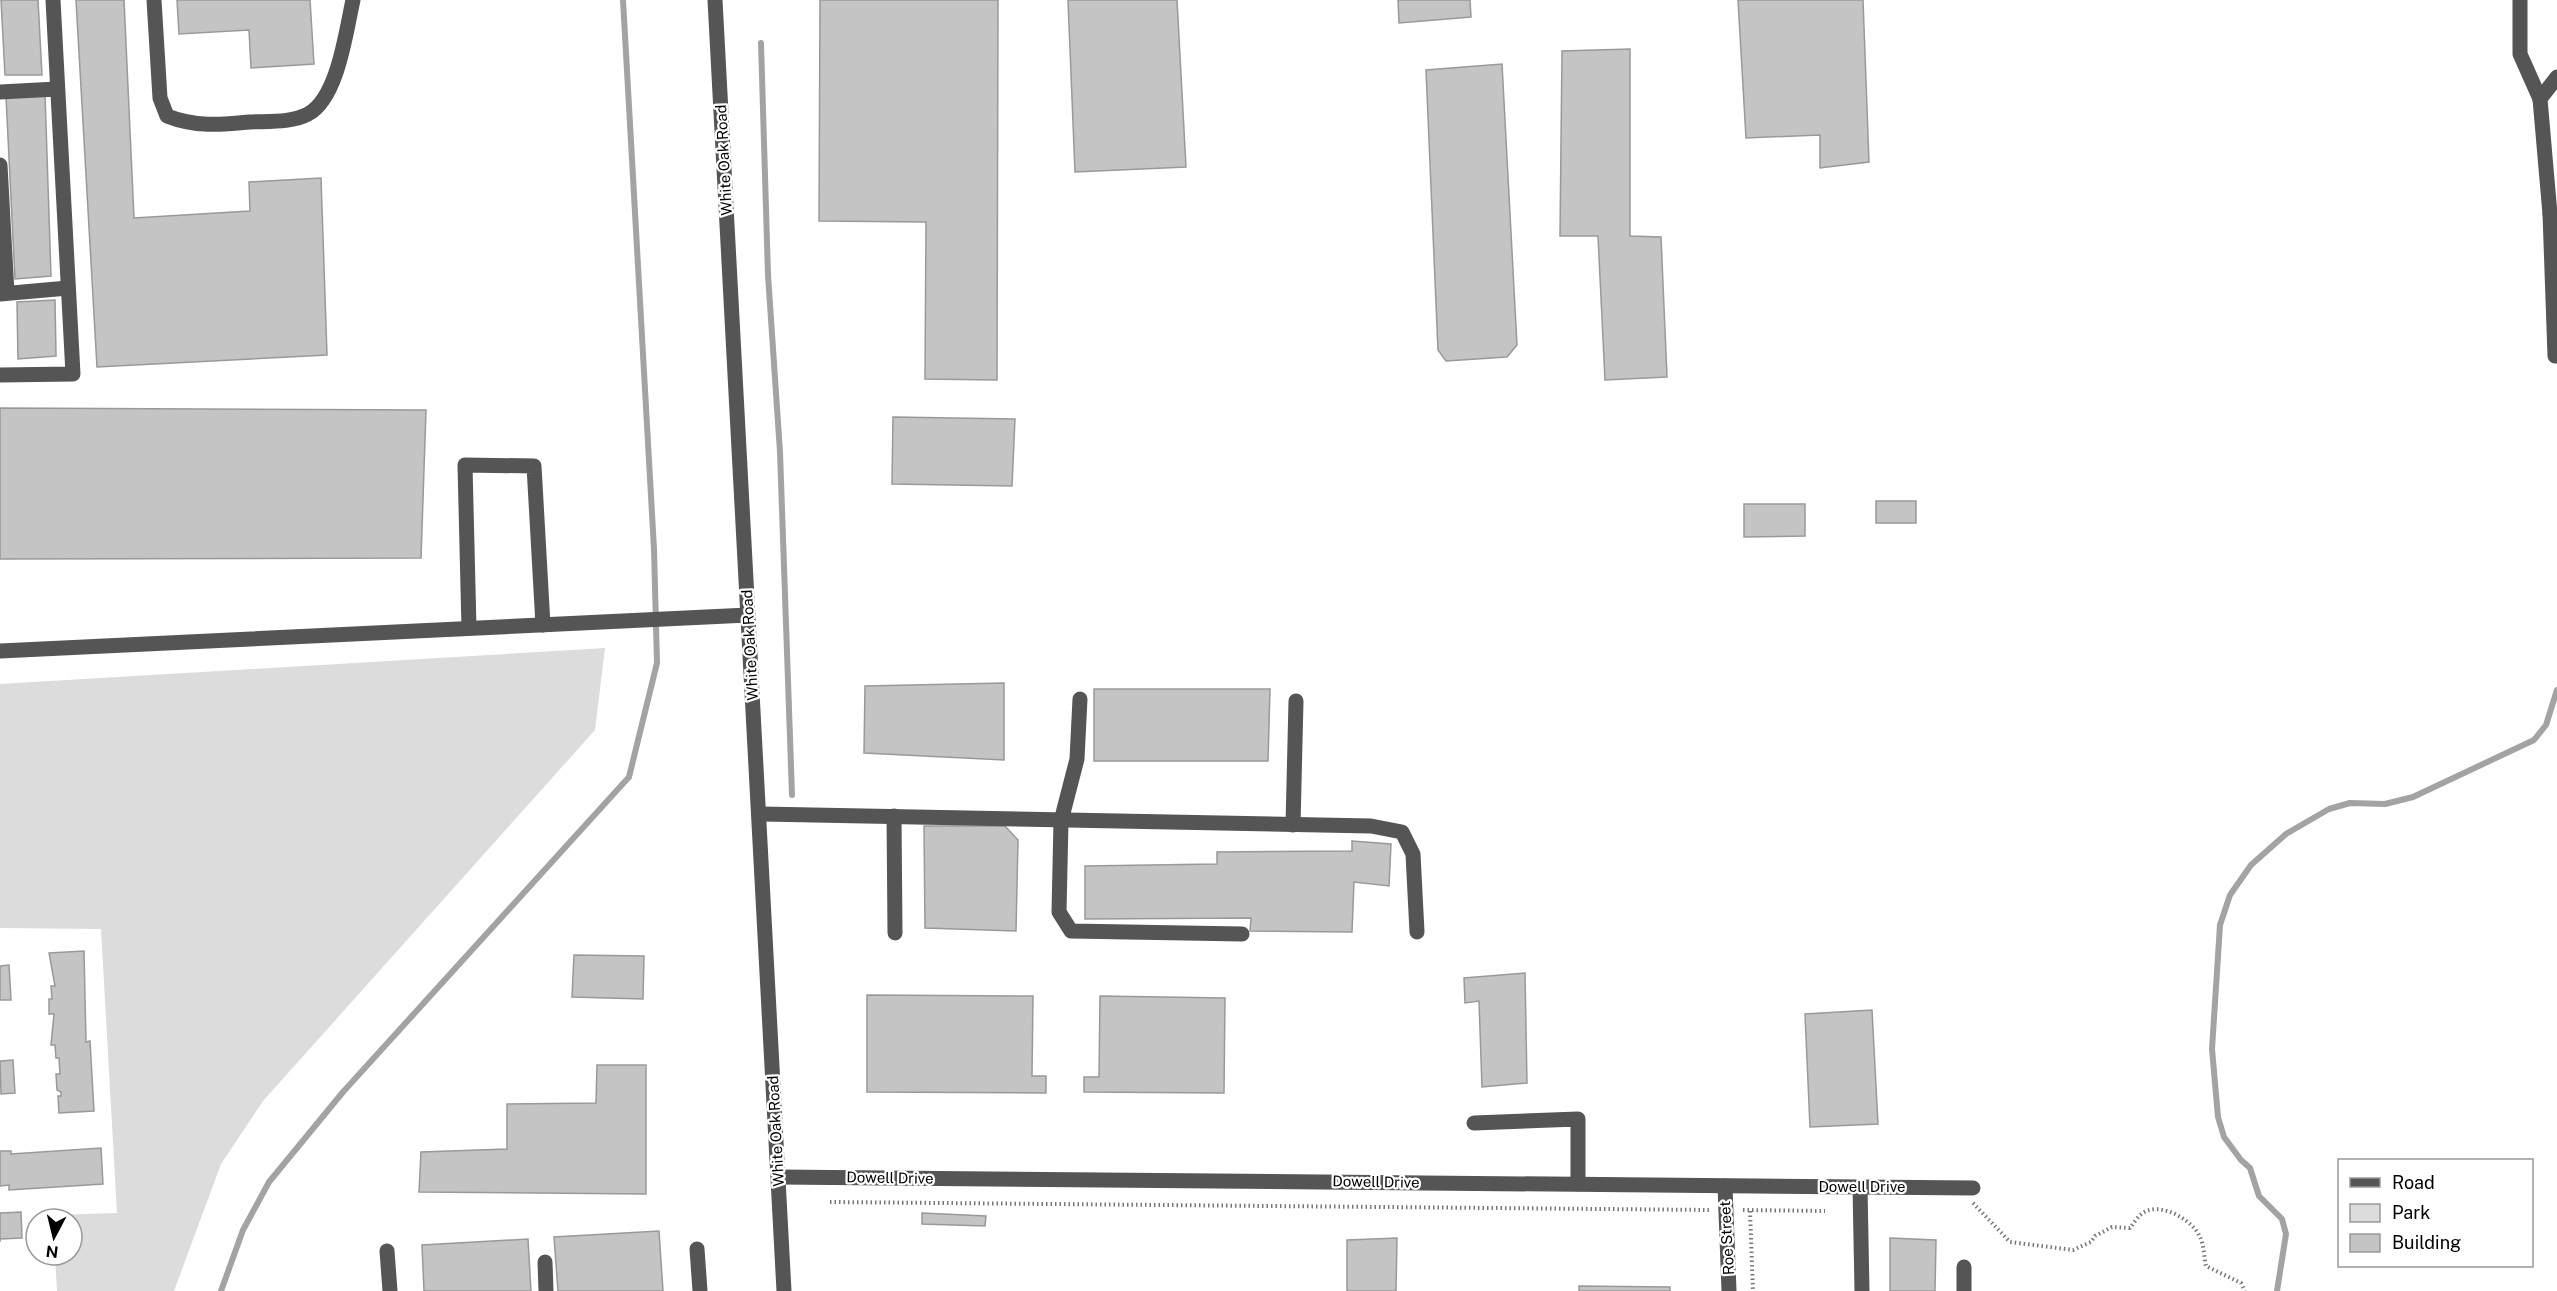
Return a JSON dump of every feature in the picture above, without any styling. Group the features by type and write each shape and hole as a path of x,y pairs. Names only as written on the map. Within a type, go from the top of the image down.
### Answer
{"street":[{"path":"0,375 73,374 52,0"},
{"path":"154,0 160,98 167,116 185,123 211,126 289,119 308,115 330,90 353,0"},
{"name":"White Oak Road","path":"715,0 784,1291"},
{"path":"2520,0 2520,54 2540,99 2554,215 2555,356"},
{"path":"2540,99 2557,77"},
{"path":"0,92 57,89"},
{"path":"0,165 4,293 68,288"},
{"path":"470,628 465,465 534,466 543,625"},
{"path":"0,651 748,615"},
{"path":"1080,699 1077,759 1061,822 1059,912 1071,931 1242,934"},
{"path":"1293,825 1296,701"},
{"path":"759,814 1061,822 1371,826 1402,832 1413,854 1417,932"},
{"path":"894,816 895,933"},
{"path":"1474,1123 1578,1119 1578,1184"},
{"name":"Dowell Drive","path":"779,1177 1965,1188"},
{"name":"Roe Street","path":"1725,1186 1730,1291"},
{"path":"1860,1187 1862,1291"},
{"path":"697,1249 700,1291"},
{"path":"387,1251 390,1291"},
{"path":"545,1262 546,1291"},
{"path":"1964,1267 1964,1291"}],"path":[{"path":"1965,1188 2010,1242 2073,1250 2091,1242 2094,1236 2112,1227 2130,1228 2143,1212 2157,1209 2176,1215 2193,1227 2200,1237 2206,1266 2241,1283 2245,1291"},
{"path":"830,1202 1825,1211"},
{"path":"1749,1210 1753,1291"}],"green space":[{"path":"605,648 595,730 263,1101 221,1164 174,1291 57,1291 56,1267 84,1267 84,1214 117,1213 101,929 0,928 0,684"}],"building":[{"path":"1,0 38,0 42,75 5,75"},
{"path":"76,0 124,0 134,218 250,211 249,182 321,178 327,355 97,367"},
{"path":"177,0 310,0 314,64 251,68 249,30 179,34"},
{"path":"820,0 998,0 997,380 925,379 926,222 819,221"},
{"path":"1068,0 1177,0 1186,167 1075,172"},
{"path":"1398,0 1470,0 1471,17 1399,23"},
{"path":"1738,0 1863,0 1869,162 1820,168 1820,135 1746,138"},
{"path":"1630,49 1630,236 1661,237 1667,377 1605,380 1598,236 1560,236 1562,51"},
{"path":"1502,64 1517,345 1507,357 1446,361 1438,350 1426,70"},
{"path":"45,94 51,276 15,279 6,97"},
{"path":"55,300 56,356 18,359 17,302"},
{"path":"0,408 426,410 421,558 0,559"},
{"path":"893,417 1015,419 1012,486 892,484"},
{"path":"1876,501 1916,501 1916,523 1876,523"},
{"path":"1744,504 1805,504 1805,536 1744,537"},
{"path":"1004,683 1004,760 864,753 865,686"},
{"path":"1094,689 1270,689 1268,761 1094,761"},
{"path":"924,826 1005,826 1018,840 1016,931 925,928"},
{"path":"1352,841 1391,844 1389,886 1354,882 1352,932 1250,931 1251,918 1085,919 1085,866 1217,864 1217,852 1352,851"},
{"path":"84,951 86,1042 90,1041 94,1111 59,1113 58,1096 61,1096 61,1092 57,1090 56,1074 60,1074 59,1058 56,1058 55,1045 51,1045 54,1014 49,1014 49,999 52,999 51,986 55,986 49,953"},
{"path":"574,955 644,956 643,999 572,997"},
{"path":"9,965 11,1000 0,1000 0,966"},
{"path":"1525,973 1527,1083 1482,1087 1479,1001 1465,1003 1464,978"},
{"path":"867,995 1033,996 1032,1076 1046,1076 1046,1093 867,1092"},
{"path":"1100,996 1225,998 1224,1093 1084,1092 1084,1077 1099,1077"},
{"path":"1872,1010 1878,1124 1810,1127 1805,1014"},
{"path":"13,1060 15,1093 1,1094 0,1061"},
{"path":"597,1065 646,1065 646,1194 419,1192 421,1152 507,1149 507,1104 596,1103"},
{"path":"101,1148 103,1184 9,1190 9,1185 0,1186 0,1151 11,1151 11,1154"},
{"path":"21,1212 22,1238 0,1239 0,1213"},
{"path":"922,1213 986,1216 985,1226 922,1224"},
{"path":"659,1231 663,1291 558,1291 554,1237"},
{"path":"1397,1238 1396,1291 1347,1291 1347,1240"},
{"path":"1890,1238 1936,1240 1935,1291 1890,1291"},
{"path":"528,1239 531,1291 424,1291 422,1245"},
{"path":"1579,1286 1670,1287 1670,1291 1579,1291"}],"waterway":[{"path":"221,1291 243,1230 269,1182 343,1092 629,777 657,663 654,549 623,0"},
{"path":"761,43 768,275 780,452 792,795"},
{"path":"2277,1291 2286,1234 2282,1219 2259,1196 2250,1168 2224,1137 2218,1117 2212,1049 2220,925 2230,895 2251,865 2286,834 2329,809 2350,803 2385,804 2413,797 2534,740 2546,725 2557,690"}]}
